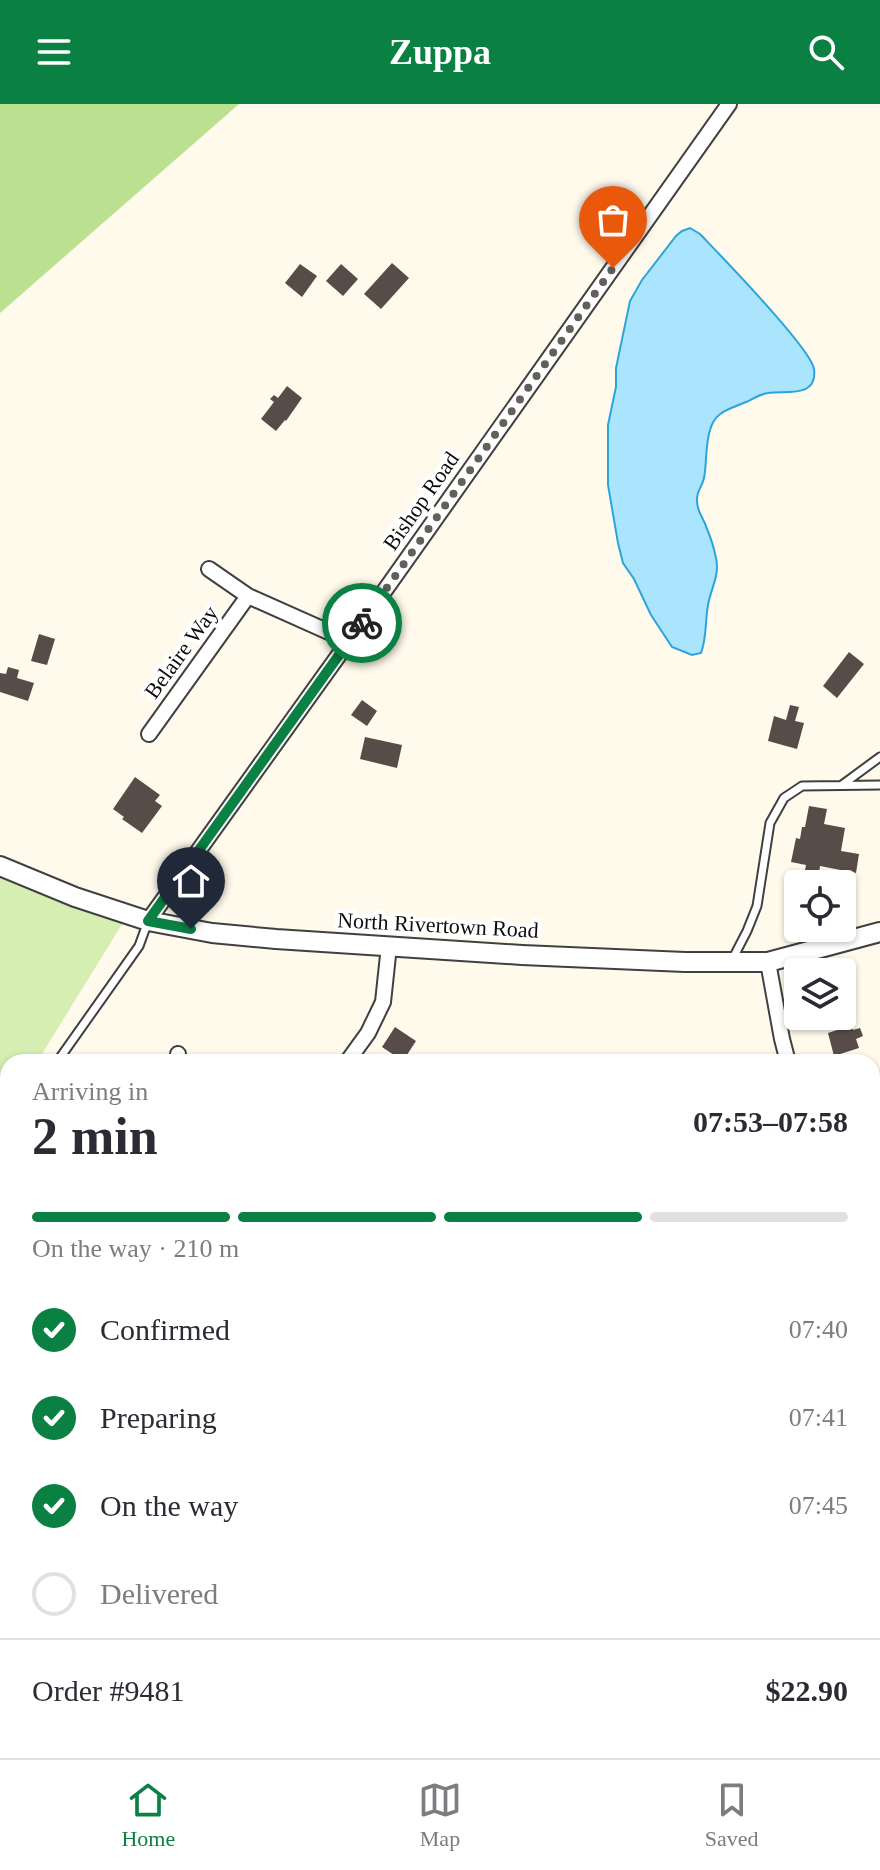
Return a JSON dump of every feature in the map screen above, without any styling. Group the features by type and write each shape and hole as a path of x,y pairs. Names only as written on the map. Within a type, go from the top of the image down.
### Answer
{"street":[{"name":"Bishop Road","path":"148,921 729,104"},
{"path":"209,569 248,596 349,641"},
{"name":"Belaire Way","path":"149,734 248,596"},
{"name":"North Rivertown Road","path":"0,866 75,897 148,921 276,939 670,962 768,962 880,932"},
{"path":"353,1054 368,1033 383,1002 389,946"},
{"path":"768,962 786,1054"}],"lane":[{"path":"840,787 880,757"},
{"path":"731,962 757,906 770,823 784,798 802,786 880,785"},
{"path":"63,1054 139,946 148,921"}],"green space":[{"path":"0,104 239,104 0,313"},
{"path":"0,868 124,921 42,1054 0,1054"}],"water":[{"path":"690,228 700,234 763,301 798,342 814,369 814,379 806,389 762,394 724,412 712,424 704,478 697,501 713,547 717,570 708,605 703,647 701,653 692,655 672,647 623,563 608,485 608,425 630,301 676,236"}],"building":[{"path":"392,263 409,278 381,309 364,294"},
{"path":"300,264 317,276 302,297 285,283"},
{"path":"341,264 358,279 343,296 326,281"},
{"path":"287,386 302,398 276,431 261,419 274,402 270,399 274,395 278,398"},
{"path":"39,634 55,639 47,665 31,661"},
{"path":"849,652 864,664 837,698 823,686"},
{"path":"8,667 19,670 17,678 34,683 28,701 0,692 0,673 6,674"},
{"path":"362,700 377,711 367,726 351,715"},
{"path":"790,705 799,707 795,721 804,723 797,749 768,741 774,716 786,720"},
{"path":"365,737 402,745 397,768 360,759"},
{"path":"135,777 160,795 155,801 162,806 142,833 113,809"},
{"path":"809,806 827,809 824,824 845,828 841,851 859,854 856,873 856,870 820,866 819,870 805,870 806,865 791,862 796,838 800,839 802,827 805,827"},
{"path":"395,1027 416,1041 408,1054 392,1054 382,1047"},
{"path":"860,1028 863,1036 856,1039 859,1048 833,1054 828,1033"}],"way so far":[{"path":"362,623 613,268"}],"route":[{"path":"191,929 148,921 362,623"}]}
